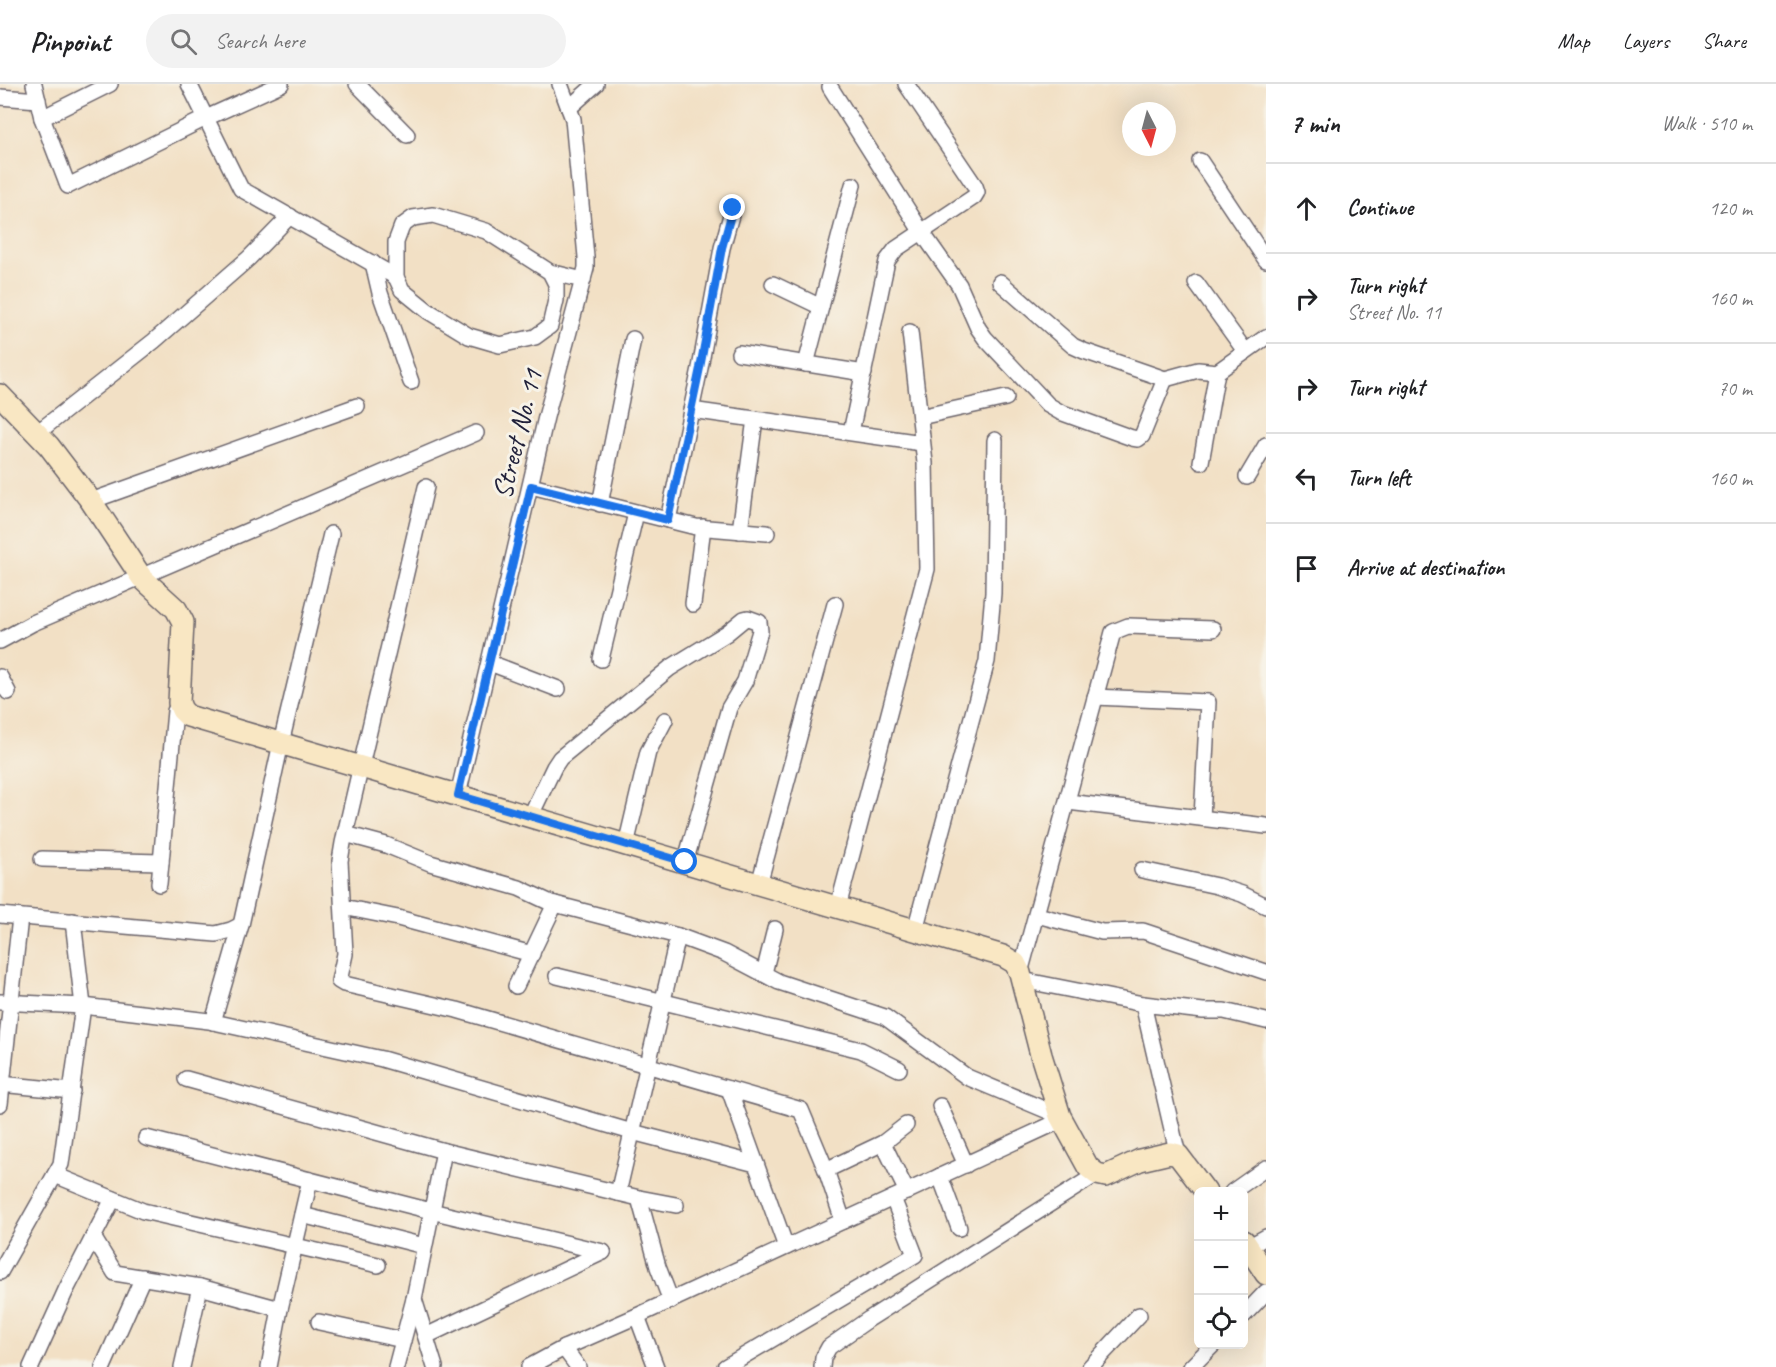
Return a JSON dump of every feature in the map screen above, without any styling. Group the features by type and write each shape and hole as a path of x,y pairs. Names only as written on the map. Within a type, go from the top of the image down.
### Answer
{"street":[{"path":"34,84 42,118 68,186 281,84"},
{"path":"42,118 110,84"},
{"path":"189,84 241,189 396,277"},
{"path":"357,84 407,135"},
{"name":"Street No. 11","path":"458,795 546,417 583,280 586,257 573,119 560,84"},
{"path":"569,108 596,84"},
{"path":"851,432 887,261 896,249 974,197 977,192 906,84"},
{"path":"830,87 921,231 959,285 985,338 1048,405 1060,412 1138,439 1143,436 1165,379"},
{"path":"0,97 38,100"},
{"path":"1200,160 1266,260"},
{"path":"806,364 854,186"},
{"path":"668,520 722,248 733,208"},
{"path":"550,272 556,284 556,300 550,326 535,337 500,345 469,336 428,312 402,290 396,277 396,242 402,226 413,218 433,215 486,231 550,272 583,280"},
{"path":"37,433 154,341 249,258 290,216"},
{"path":"373,262 380,292 411,382"},
{"path":"1000,282 1073,346 1165,379 1198,370 1217,372 1266,336"},
{"path":"1196,283 1245,351"},
{"path":"773,285 821,307"},
{"path":"838,907 927,569 922,443 910,332"},
{"path":"600,504 633,339"},
{"path":"739,353 864,373"},
{"path":"1201,462 1217,372"},
{"path":"0,395 49,446 91,501 142,578 176,609 183,622 180,703 182,710 188,716 1003,956 1015,963 1021,977 1041,1055 1060,1116 1088,1167 1097,1174 1106,1176 1140,1160 1170,1153 1178,1155"},
{"path":"920,417 1006,398"},
{"path":"91,501 357,406"},
{"path":"691,410 922,443"},
{"path":"740,531 754,419"},
{"path":"0,641 33,623 476,433"},
{"path":"915,930 987,661 993,593 994,440"},
{"path":"1247,477 1266,445"},
{"path":"531,486 703,528 767,533"},
{"path":"426,487 340,861 345,954 339,981 457,1010 801,1110 826,1170 843,1221"},
{"path":"601,659 636,513"},
{"path":"693,604 703,528"},
{"path":"213,1022 241,926 281,743 331,534"},
{"path":"759,884 835,604"},
{"path":"530,817 560,758 670,668 727,633 741,620 748,618 759,621 760,631 745,681 729,708 685,862"},
{"path":"1021,977 1113,632 1128,626 1150,625 1213,629"},
{"path":"490,663 558,689"},
{"path":"0,677 8,692"},
{"path":"1095,697 1208,702 1202,818"},
{"path":"159,884 175,711 180,703"},
{"path":"626,845 648,752 665,720"},
{"path":"1068,802 1266,826"},
{"path":"345,834 386,845 430,863 519,888 555,904 678,936 724,952 779,982 885,1017 967,1077 1060,1116"},
{"path":"42,859 161,862"},
{"path":"1142,870 1217,886 1242,894 1266,906"},
{"path":"516,986 555,904"},
{"path":"343,907 398,918 532,954"},
{"path":"0,915 216,933 241,926"},
{"path":"1037,915 1102,932 1143,931 1266,972"},
{"path":"0,1104 5,1002 20,917"},
{"path":"0,1272 61,1164 83,1006 73,921"},
{"path":"764,974 775,929"},
{"path":"618,1193 678,936"},
{"path":"557,976 861,1050 899,1069"},
{"path":"1021,977 1143,1004 1203,1011 1224,1011 1266,1020"},
{"path":"5,1002 83,1006 213,1022 382,1059 756,1164"},
{"path":"1143,1004 1178,1155 1203,1187"},
{"path":"186,1079 444,1151 676,1205"},
{"path":"1,1084 72,1091"},
{"path":"729,1089 786,1247"},
{"path":"940,1106 966,1165"},
{"path":"529,1367 564,1348 671,1301 1053,1124 1060,1116"},
{"path":"826,1170 883,1143 906,1125"},
{"path":"146,1138 431,1211 603,1252 426,1336"},
{"path":"725,1367 915,1255 900,1195 883,1143"},
{"path":"396,1367 414,1299 444,1151"},
{"path":"1238,1187 1266,1168"},
{"path":"822,1367 823,1358 829,1347 869,1319 1097,1174"},
{"path":"55,1175 143,1211 378,1265"},
{"path":"940,1176 959,1228"},
{"path":"269,1367 310,1180"},
{"path":"639,1198 657,1267 671,1301"},
{"path":"31,1367 113,1199"},
{"path":"302,1215 424,1246"},
{"path":"93,1237 115,1272 200,1287 280,1309"},
{"path":"1252,1242 1266,1274"},
{"path":"103,1367 143,1277"},
{"path":"182,1367 200,1287"},
{"path":"1248,1311 1266,1292"},
{"path":"414,1299 435,1367"},
{"path":"1090,1367 1139,1315"},
{"path":"637,1316 656,1367"},
{"path":"319,1322 403,1340"},
{"path":"564,1348 579,1367"},
{"path":"1191,1367 1209,1349"}],"route":[{"path":"685,862 458,795 531,486 668,520 722,248 733,208"}]}
